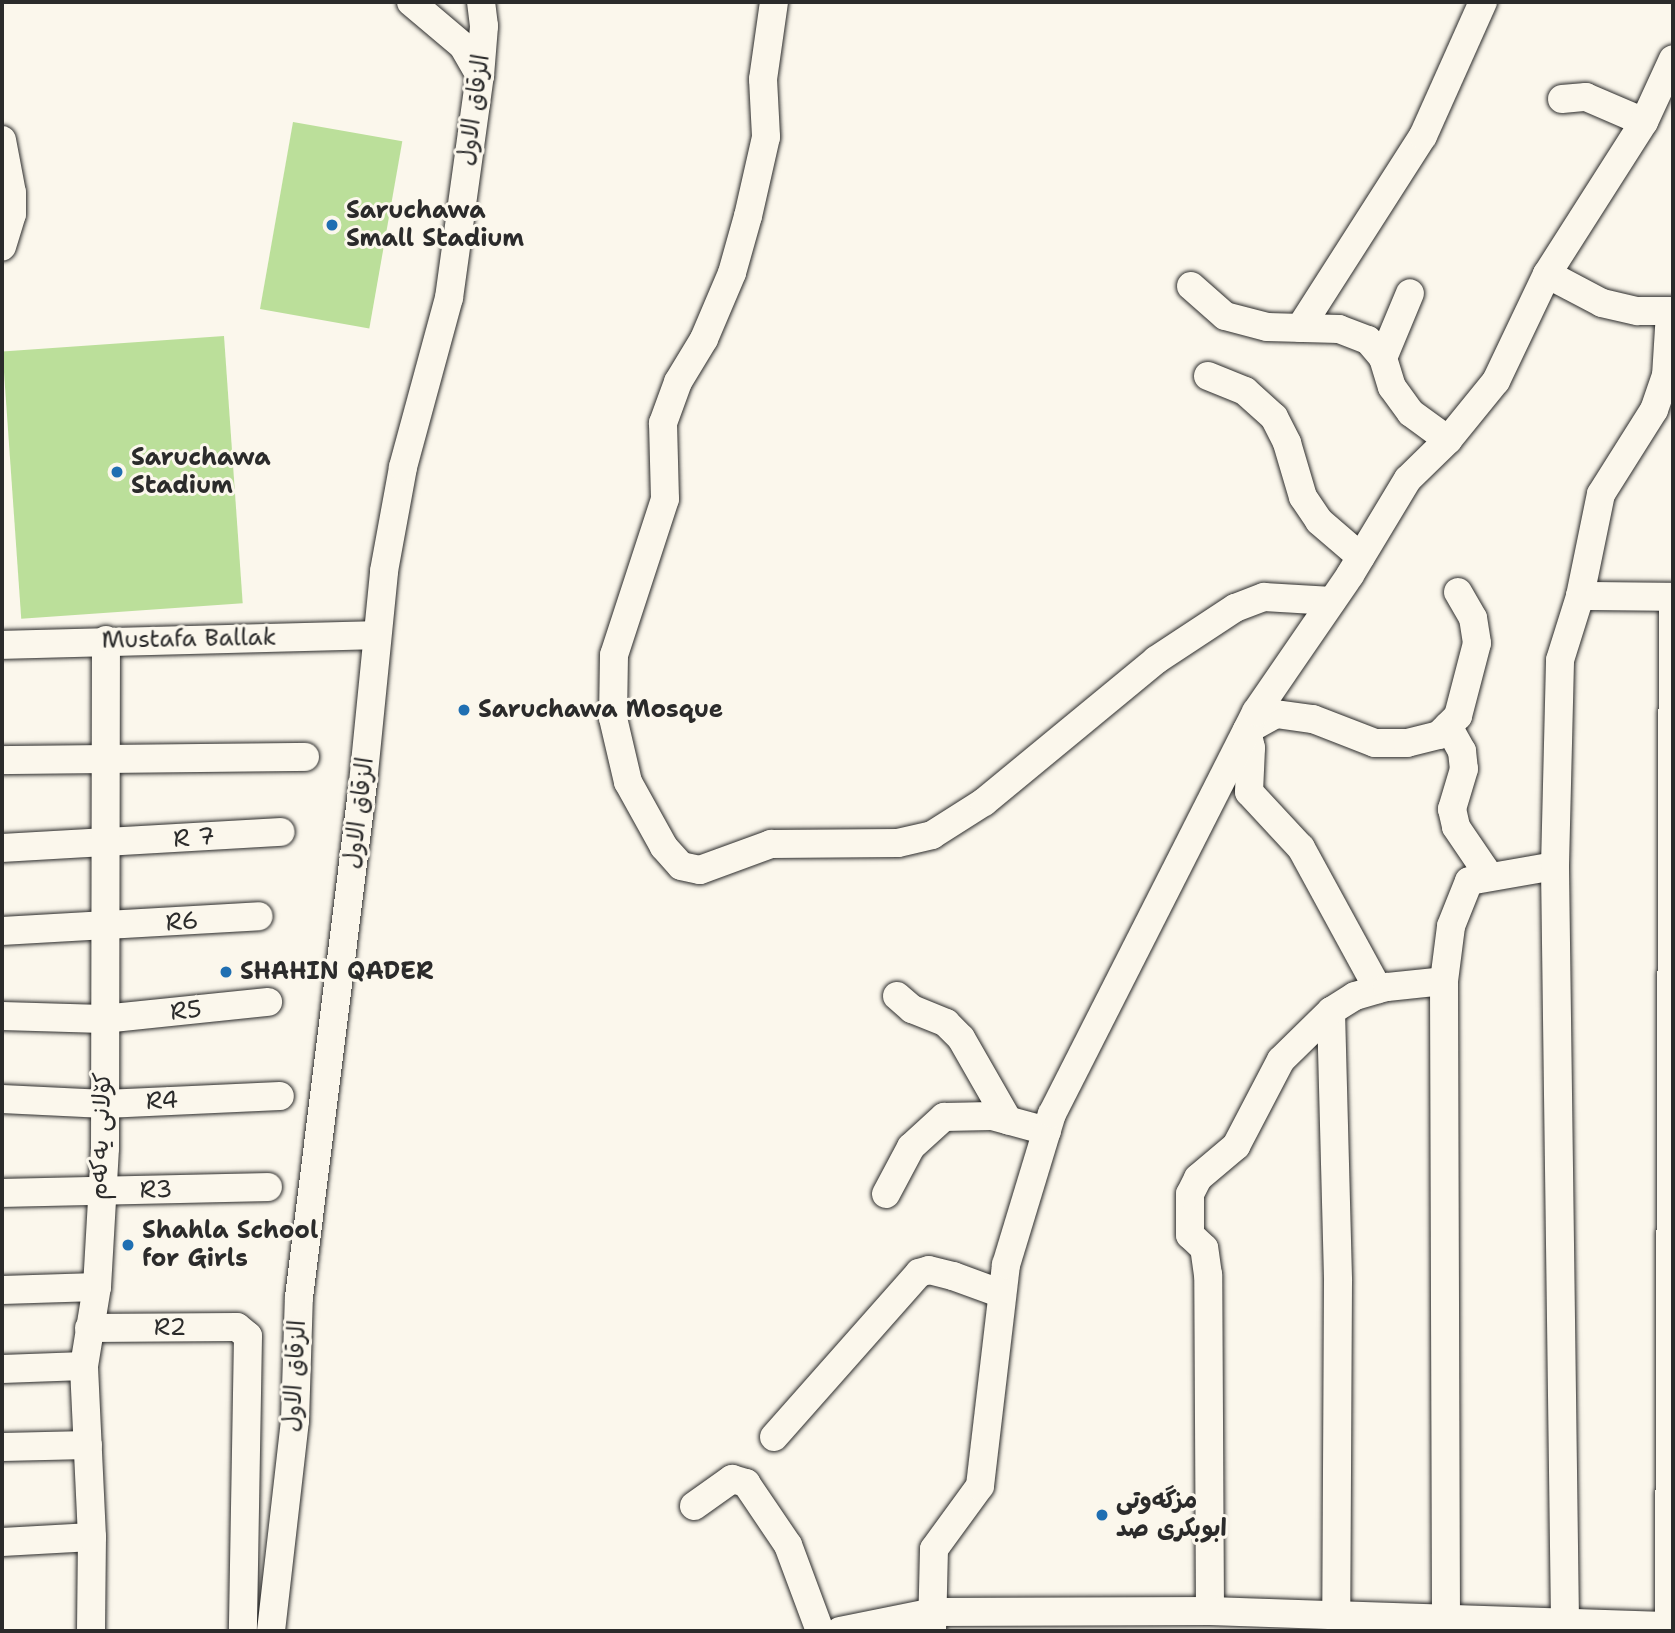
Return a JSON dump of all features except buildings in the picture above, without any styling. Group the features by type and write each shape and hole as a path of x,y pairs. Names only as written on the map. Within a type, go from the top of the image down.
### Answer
{"street":[{"path":"411,2 463,46 480,76"},
{"name":"الزقاق الاول","path":"271,1631 295,1422 299,1297 377,635 396,502 449,298 480,76 484,26 481,2"},
{"path":"774,2 763,79 766,137 748,216 732,273 704,339 678,382 663,423 665,499 614,655 613,718 628,782 664,847 681,866 700,870 772,844 898,843 932,835 984,802 1156,660 1235,608 1264,597 1332,601"},
{"path":"1300,328 1423,136 1483,2"},
{"path":"933,1622 934,1549 980,1486 1006,1265 1047,1130 1247,730 1408,479 1448,440 1496,381 1547,274 1644,122 1673,58"},
{"path":"1562,99 1586,97 1644,122"},
{"path":"2,140 12,192 12,214 2,246"},
{"path":"1547,274 1602,303 1672,311 1666,376 1654,410 1601,494 1580,596 1560,660 1555,866 1549,1625"},
{"path":"1191,286 1225,316 1267,327 1339,329 1368,340 1383,358 1392,387 1411,412 1448,440"},
{"path":"1383,358 1410,293"},
{"path":"1208,376 1245,391 1274,418 1287,443 1303,497 1319,522 1361,556"},
{"path":"1247,730 1276,714 1289,715 1374,743 1407,743 1439,735 1458,716 1472,678 1477,643 1474,618 1458,592"},
{"path":"840,1631 933,1622 1210,1611 1336,1618 1387,1624 1446,1620 1549,1625 1671,1626 1673,597 1580,596"},
{"name":"Mustafa Ballak","path":"2,645 106,640 377,635"},
{"name":"کۆلانی یەکەم","path":"91,1631 92,1537 84,1366 97,1287 105,1104 103,1019 108,758 106,640"},
{"path":"1448,726 1462,751 1464,769 1452,809 1456,827 1488,874"},
{"path":"1247,730 1251,748 1249,792 1301,848 1378,989"},
{"path":"2,760 305,757"},
{"name":"R 7","path":"2,848 281,832"},
{"path":"1446,1620 1444,981 1451,926 1460,897 1469,881 1488,874 1555,866"},
{"name":"R6","path":"2,931 104,929 259,916"},
{"path":"1210,1611 1208,1275 1204,1248 1190,1235 1190,1194 1198,1178 1236,1146 1281,1060 1331,1011 1378,989 1444,981"},
{"path":"897,996 912,1009 946,1023 961,1038 1008,1120"},
{"name":"R5","path":"2,1016 103,1019 268,1002"},
{"path":"1331,1011 1338,1281 1336,1618"},
{"name":"R4","path":"2,1099 105,1104 280,1096"},
{"path":"886,1194 911,1147 944,1117 958,1113 1008,1120 1047,1130"},
{"name":"R3","path":"2,1193 268,1187"},
{"path":"774,1437 919,1273 929,1270 953,1276 1002,1294"},
{"path":"2,1290 97,1287"},
{"name":"R2","path":"89,1328 237,1327 248,1336 243,1631"},
{"path":"2,1370 84,1366"},
{"path":"2,1447 88,1445"},
{"path":"694,1506 732,1479 746,1483 788,1545 820,1631"},
{"path":"2,1542 92,1537"}],"green space":[{"name":"Saruchawa Small Stadium","path":"293,122 402,141 369,328 260,309"},
{"name":"Saruchawa Stadium","path":"224,336 243,603 21,619 3,351"}],"place":[{"name":"Saruchawa Small Stadium","path":"332,225"},
{"name":"Saruchawa Stadium","path":"117,472"},
{"name":"Saruchawa Mosque","path":"464,710"},
{"name":"SHAHIN QADER","path":"226,972"},
{"name":"Shahla School for Girls","path":"128,1245"},
{"name":"مزگەوتی ابوبکری صد","path":"1102,1515"}]}
